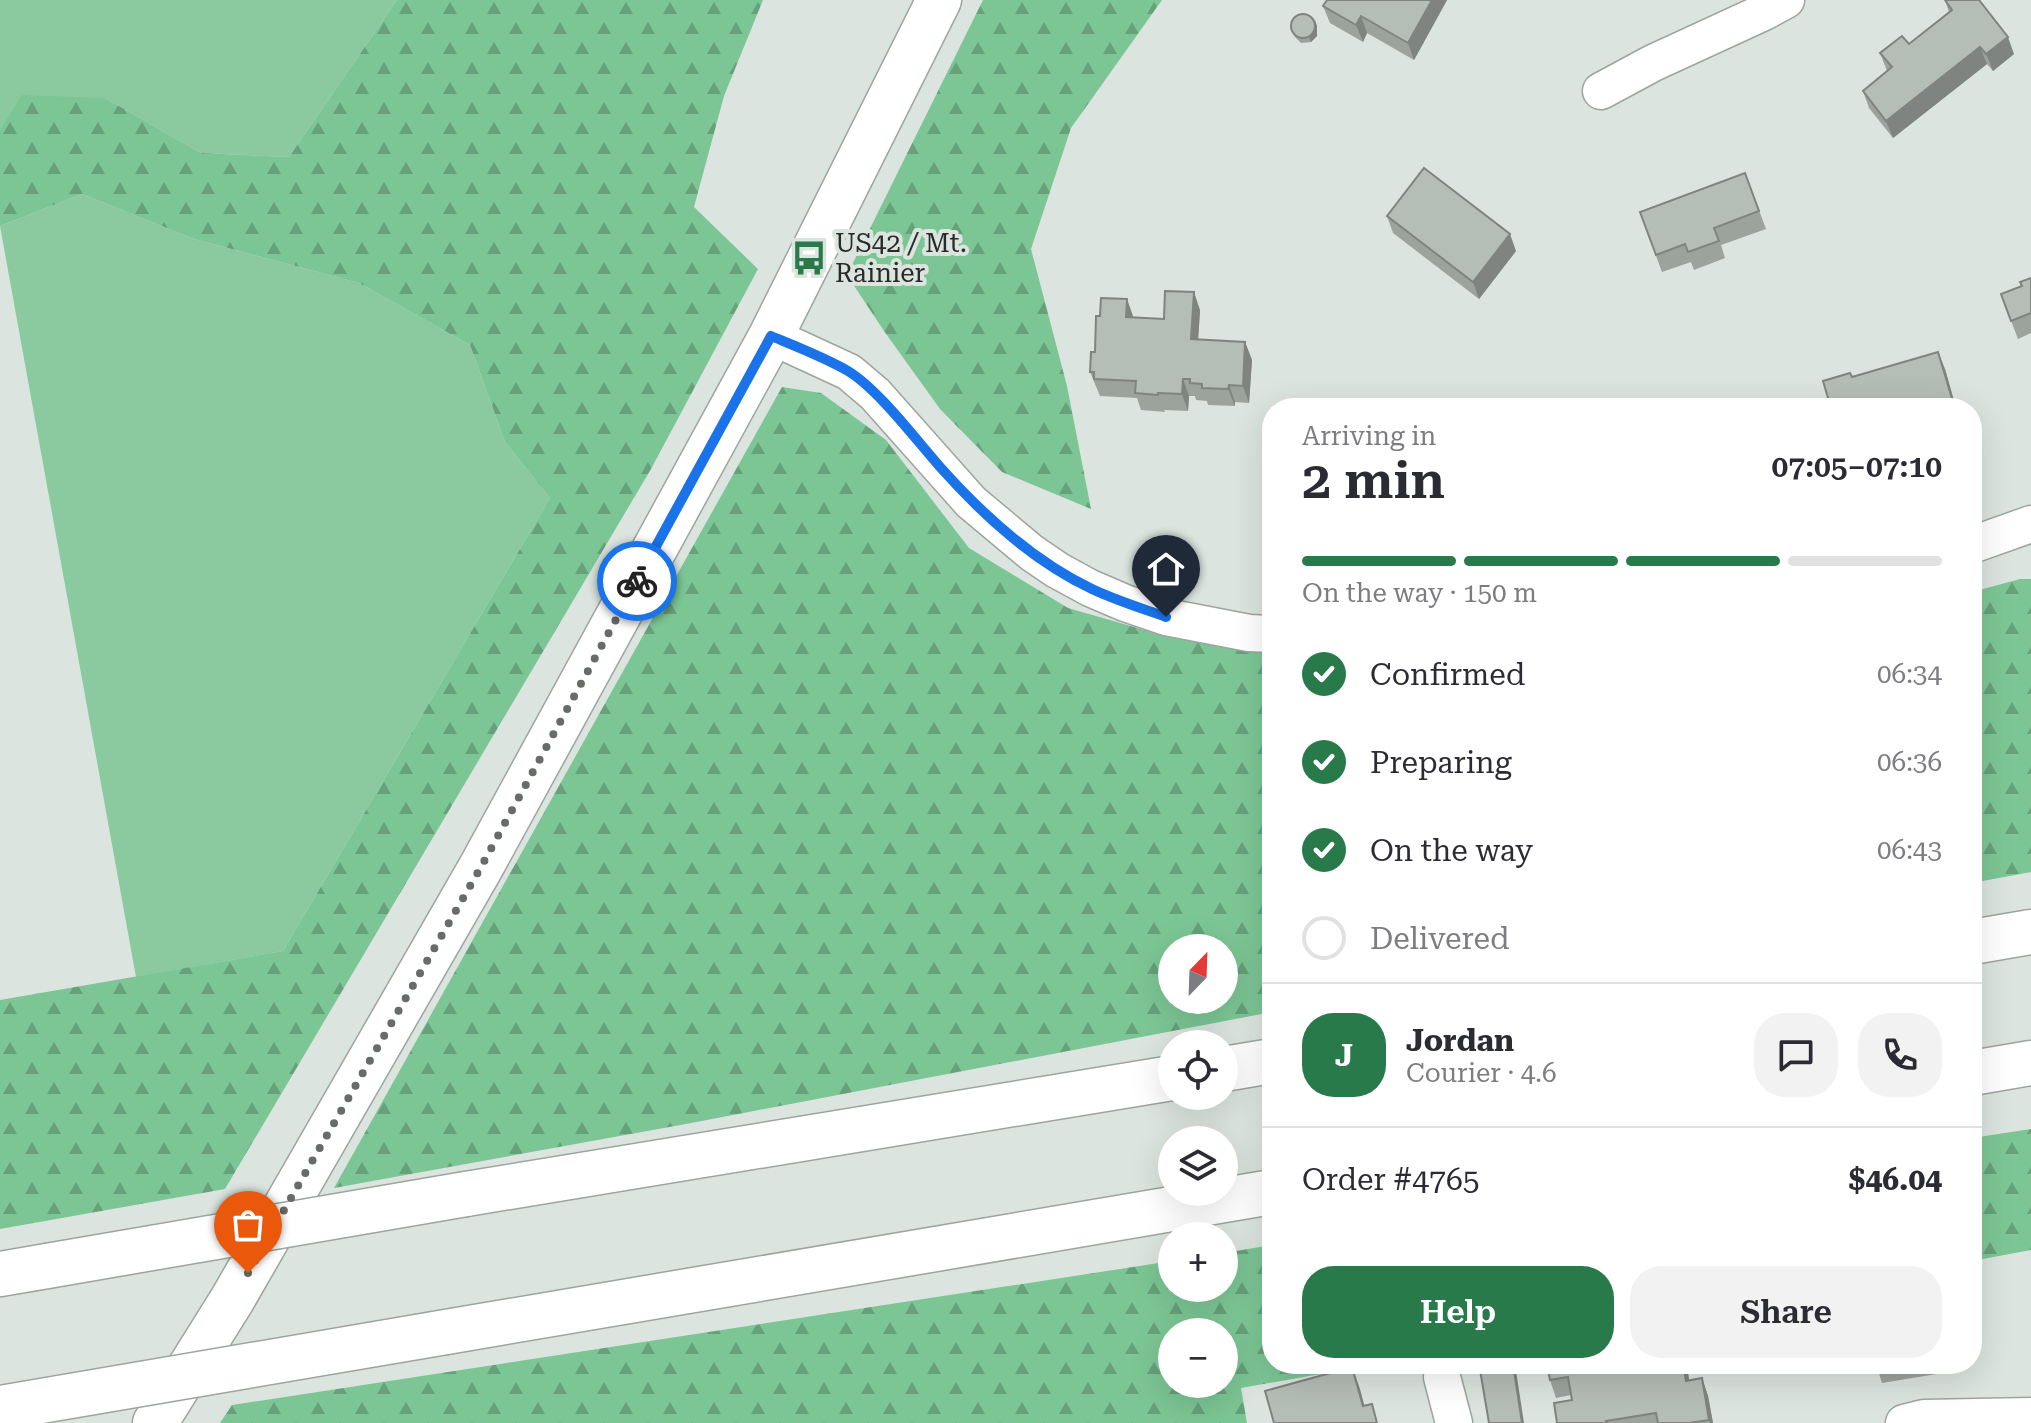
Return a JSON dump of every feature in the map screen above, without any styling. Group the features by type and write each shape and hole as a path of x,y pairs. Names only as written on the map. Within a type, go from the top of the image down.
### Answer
{"main road":[{"path":"155,1423 232,1300 481,867 771,336 939,0"},
{"path":"1982,940 2031,932"},
{"path":"1238,1067 1262,1063"},
{"path":"1982,1071 2031,1063"},
{"path":"0,1274 1158,1080"},
{"path":"0,1408 1262,1194"}],"street":[{"path":"1601,91 1786,0"},
{"path":"771,336 849,372 875,394 971,502 1057,570 1113,598 1166,617 1262,634"},
{"path":"1982,541 2031,524"},
{"path":"1442,1377 1454,1423"},
{"path":"1904,1423 1924,1418 2031,1416"}],"green space":[{"path":"0,0 397,0 289,157 201,153 105,98 0,130"},
{"path":"397,0 763,0 724,96 694,207 758,269 651,469 225,1189 0,1229 0,1000 283,951 550,498 505,442 470,345 359,283 194,239 82,194 0,226 0,130 22,95 105,98 201,153 289,157"},
{"path":"983,0 1162,0 1071,128 1031,249 1067,386 1091,509 1002,472 940,409 847,275"},
{"path":"82,194 194,239 359,283 470,345 505,442 550,498 283,951 136,977 0,226"},
{"path":"782,387 821,393 886,440 969,548 1068,608 1162,635 1262,641 1262,1014 1178,1030 1158,1030 1158,1034 334,1188"},
{"path":"2031,579 2031,872 1982,881 1982,589"},
{"path":"2031,1129 2031,1250 1982,1259 1982,1136"},
{"path":"1262,1247 1262,1374 1320,1374 1241,1388 1247,1423 220,1423 232,1405 1158,1263 1158,1302 1238,1302 1238,1251"}],"building":[{"path":"1327,0 1432,0 1408,43 1361,16 1356,25 1323,6"},
{"path":"1945,0 1979,0 2008,37 1986,54 1980,47 1886,121 1863,91 1892,67 1880,53 1902,36 1909,44 1952,10"},
{"path":"1303,14 1311,18 1315,26 1311,34 1303,38 1295,34 1291,26 1295,18"},
{"path":"1424,168 1510,234 1473,282 1387,216"},
{"path":"1745,173 1759,211 1714,228 1719,241 1688,252 1685,244 1656,255 1640,212"},
{"path":"2031,278 2031,313 2011,321 2001,294 2022,286 2020,282"},
{"path":"1165,291 1194,292 1191,339 1245,342 1243,386 1202,388 1202,384 1183,379 1182,394 1158,395 1135,393 1136,381 1094,379 1094,372 1090,372 1091,352 1095,352 1096,316 1100,316 1101,298 1127,299 1126,317 1164,319"},
{"path":"1938,352 1952,398 1828,398 1823,381 1850,373 1852,377"},
{"path":"1327,1374 1354,1374 1363,1406 1372,1404 1377,1423 1274,1423 1265,1391"},
{"path":"1481,1374 1515,1374 1522,1423 1489,1423"},
{"path":"1549,1374 1685,1374 1686,1381 1702,1378 1709,1420 1658,1423 1656,1413 1607,1423 1557,1423 1554,1403 1572,1400 1568,1377 1550,1380"}],"way so far":[{"path":"248,1273 481,867 637,581"}],"place":[{"name":"US42 / Mt. Rainier","path":"809,258"}],"route":[{"path":"637,581 771,336 849,372 875,394 971,502 1032,553 1090,588 1166,617"}]}
